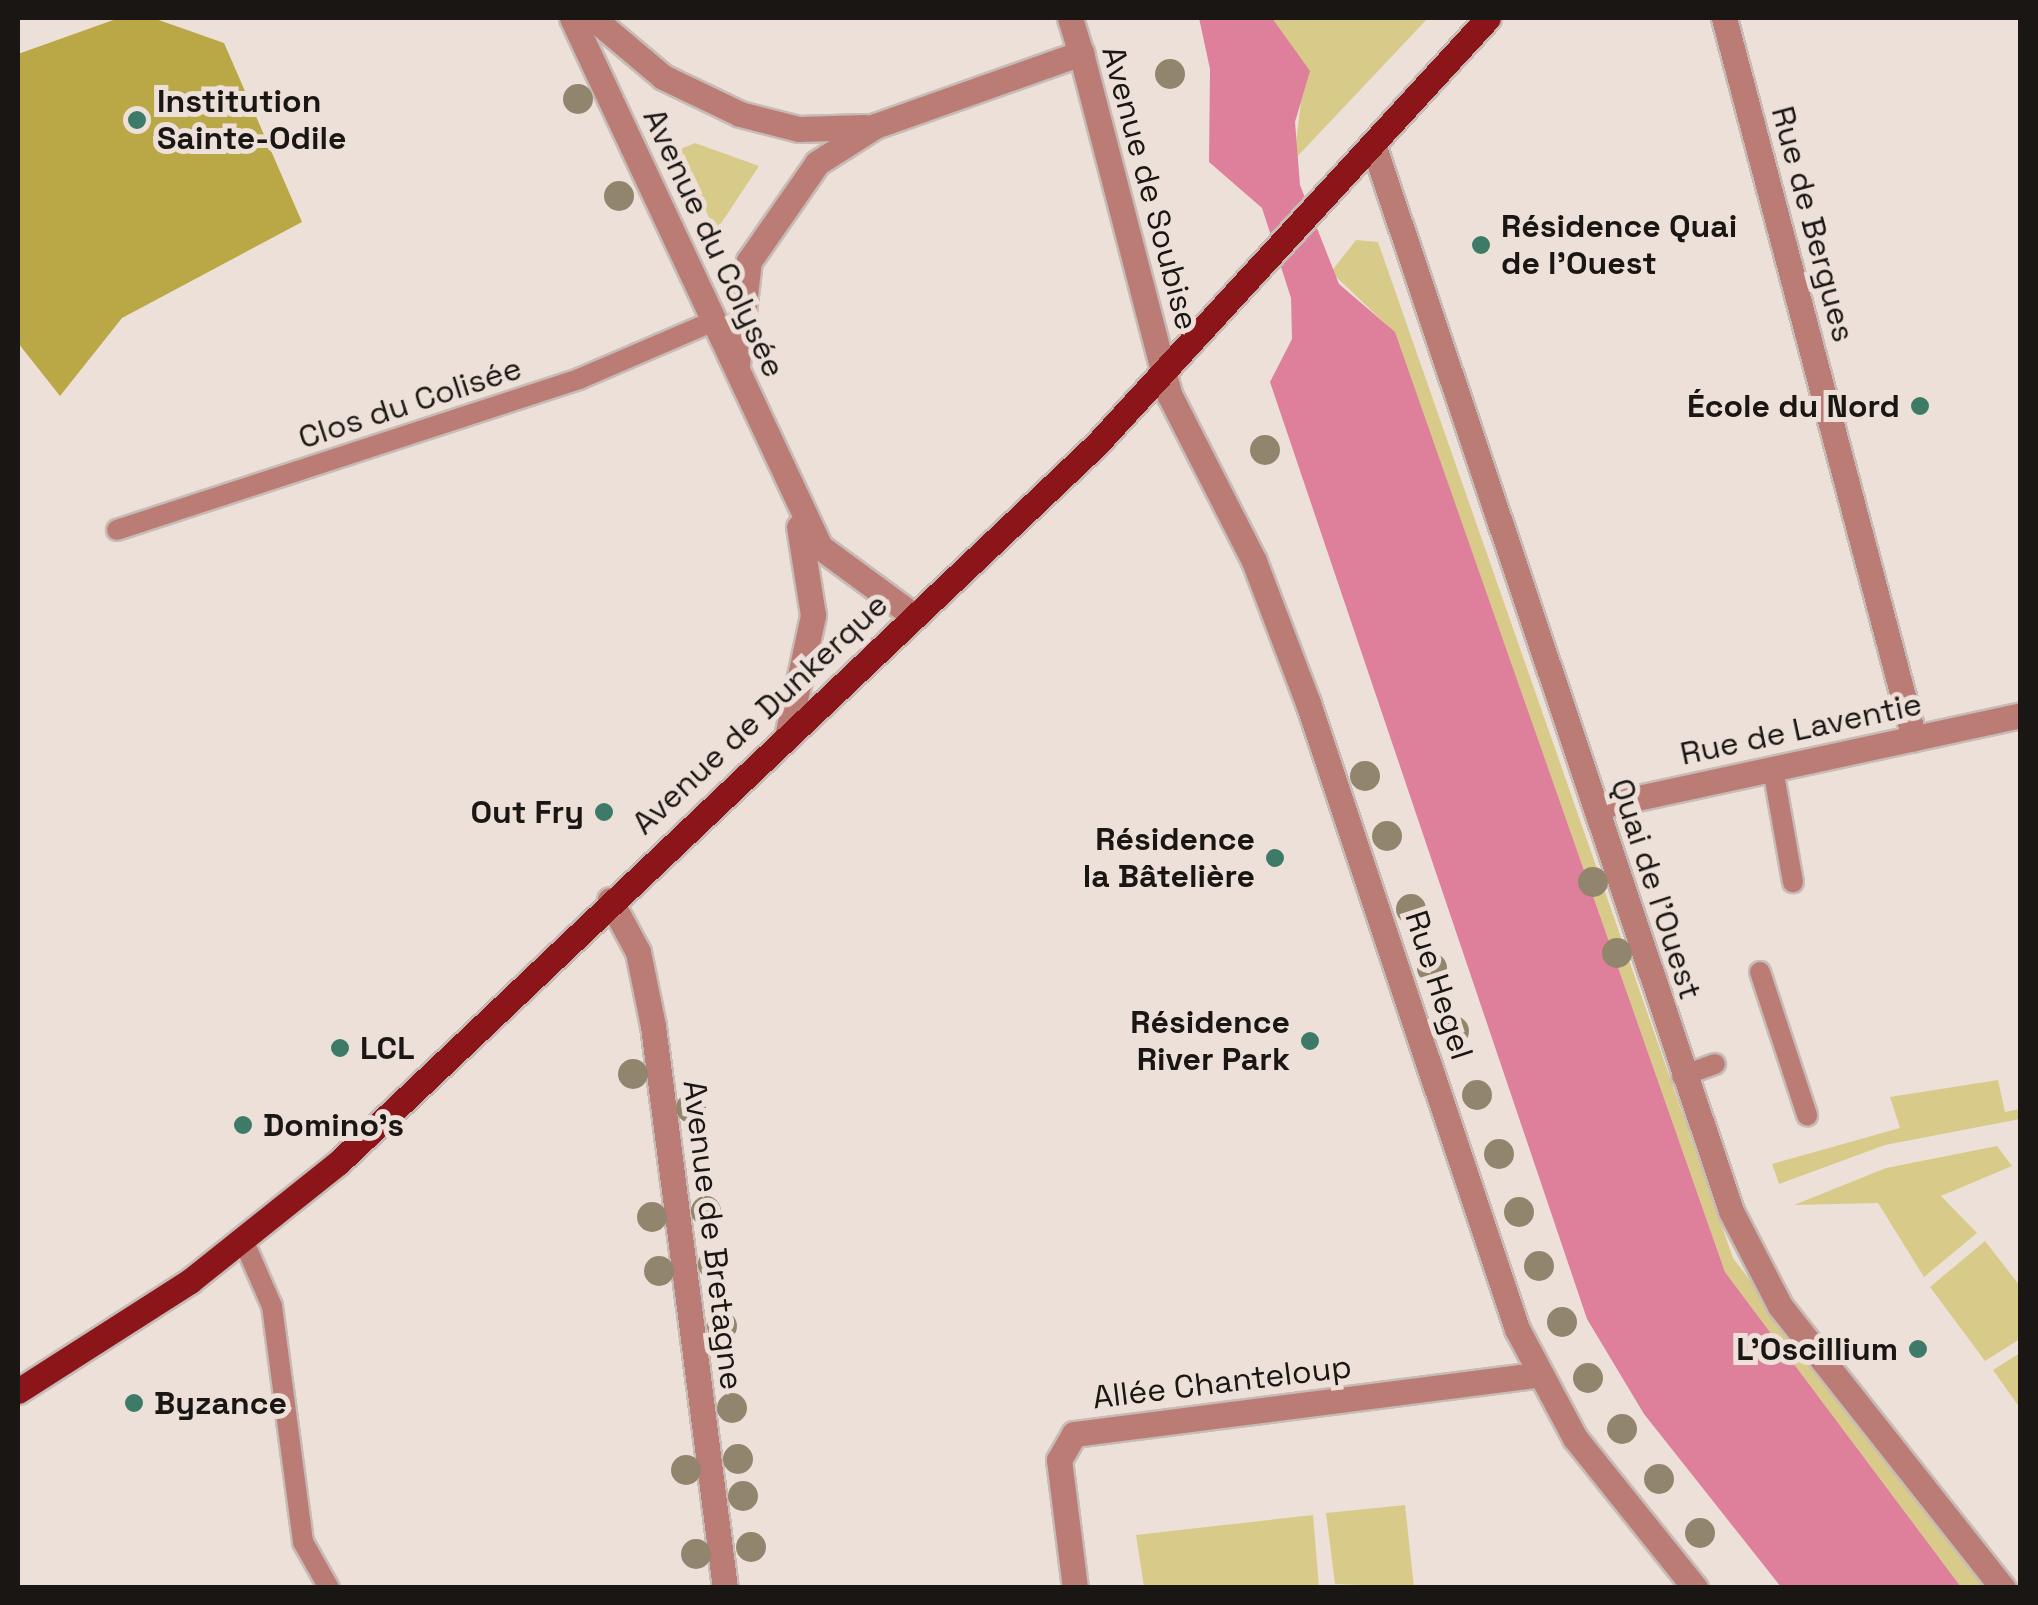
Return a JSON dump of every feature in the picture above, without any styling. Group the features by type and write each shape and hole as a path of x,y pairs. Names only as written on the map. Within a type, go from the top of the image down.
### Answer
{"main road":[{"name":"Avenue de Dunkerque","path":"18,1391 244,1242 338,1163 610,900 1165,376 1488,18"}],"street":[{"name":"Avenue du Colysée","path":"572,18 737,364 792,498 836,566 914,616"},
{"path":"593,18 663,77 740,114 800,129 874,126"},
{"name":"Avenue de Soubise","path":"1070,18 1165,376"},
{"name":"Rue de Bergues","path":"1724,18 1914,738"},
{"path":"737,364 741,287 770,223 816,163 874,126 1081,53"},
{"name":"Quai de l'Ouest","path":"1373,144 1596,807 1682,1076 1770,1290 2002,1588"},
{"name":"Rue Hegel","path":"1165,376 1268,594 1537,1375 1695,1588"},
{"name":"Avenue du Colysée","path":"788,732 813,615 792,498"},
{"name":"Rue de Laventie","path":"1596,807 2020,716"},
{"name":"Avenue de Bretagne","path":"610,900 638,952 653,1026 725,1588"},
{"name":"Allée Chanteloup","path":"1075,1588 1059,1460 1074,1434 1537,1375"}],"lane":[{"name":"Clos du Colisée","path":"117,530 579,379 716,320"},
{"path":"1772,769 1794,882"},
{"path":"1760,972 1807,1115"},
{"path":"1761,1048 1783,1041"},
{"path":"1682,1076 1714,1064"},
{"path":"244,1242 272,1306 303,1542 329,1588"}],"shaded area":[{"name":"Institution Sainte-Odile","path":"119,18 153,18 224,43 302,222 122,318 60,396 18,343 18,54"},
{"path":"1199,18 1272,18 1310,71 1295,122 1300,185 1339,284 1395,332 1725,1272 1961,1587 1781,1587 1644,1414 1587,1319 1270,382 1292,339 1291,298 1262,208 1209,162 1210,69"},
{"path":"1272,18 1428,18 1294,160 1303,84"},
{"path":"695,143 759,166 716,231 676,151"},
{"path":"1356,240 1378,242 1733,1258 1984,1587 1961,1587 1725,1272 1395,333 1331,272"},
{"path":"1998,1080 2005,1112 2020,1109 2020,1119 1885,1145 1779,1184 1772,1164 1900,1128 1890,1097"},
{"path":"1997,1146 2012,1166 1941,1196 1977,1233 1924,1277 1878,1203 1794,1205 1886,1168"},
{"path":"1985,1241 2020,1286 2020,1339 1985,1361 1930,1287"},
{"path":"2020,1353 2020,1408 1993,1370"},
{"path":"1405,1505 1414,1587 1335,1584 1326,1513"},
{"path":"1313,1515 1319,1587 1144,1587 1136,1535"}],"place":[{"name":"Institution Sainte-Odile","path":"137,120"},
{"name":"Résidence Quai de l'Ouest","path":"1481,245"},
{"name":"École du Nord","path":"1920,406"},
{"name":"Out Fry","path":"604,812"},
{"name":"Résidence la Bâtelière","path":"1275,858"},
{"name":"Résidence River Park","path":"1310,1041"},
{"name":"LCL","path":"340,1048"},
{"name":"Domino's","path":"243,1125"},
{"name":"L'Oscillium","path":"1918,1349"},
{"name":"Byzance","path":"134,1403"}]}
